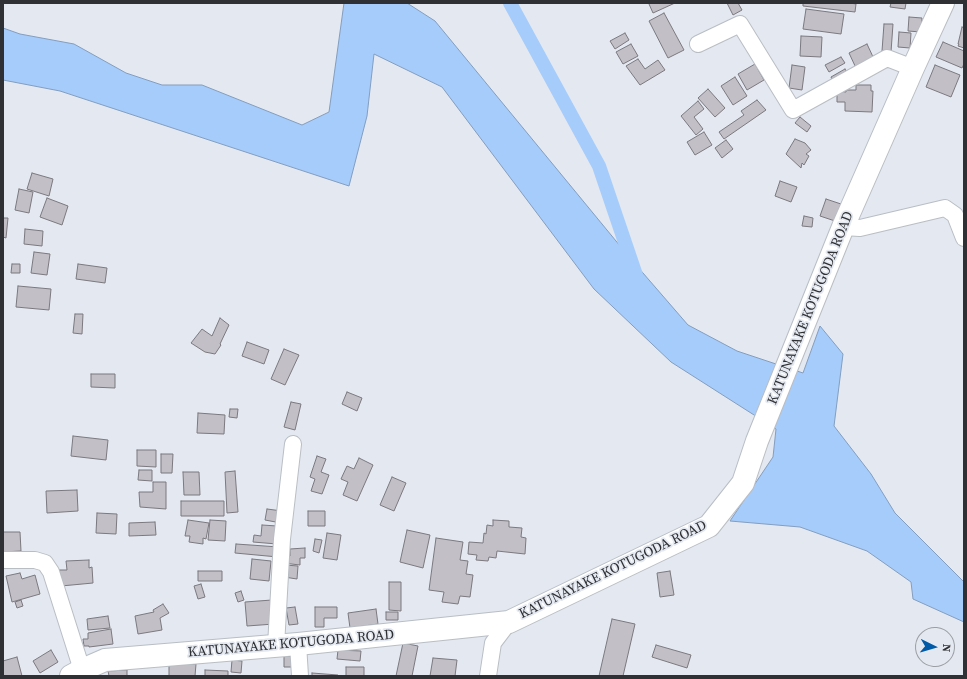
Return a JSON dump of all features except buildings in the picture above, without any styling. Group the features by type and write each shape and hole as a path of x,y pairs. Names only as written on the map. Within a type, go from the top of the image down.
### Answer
{"main road":[{"name":"KATUNAYAKE KOTUGODA ROAD","path":"78,674 105,660 298,644 509,622 709,526 743,483 757,441 843,227 943,3"}],"street":[{"path":"698,44 740,24 792,110 887,58 913,68"},
{"path":"843,227 860,228 964,205"},
{"path":"945,208 955,215 964,238"},
{"path":"276,646 282,539 293,444"},
{"path":"3,560 35,560 45,563 51,572 78,674"},
{"path":"488,676 493,643 509,622"},
{"path":"298,644 300,676"}],"water":[{"path":"344,3 407,3 435,21 630,258 688,325 737,351 803,373 820,326 843,354 834,426 871,474 895,513 964,582 964,622 913,599 911,582 867,551 800,527 730,521 773,457 776,429 671,362 594,289 442,87 374,54 367,116 349,186 60,91 3,80 3,28 20,34 74,44 126,73 162,85 202,85 302,125 329,112"}],"waterway":[{"path":"510,3 599,166 636,275"}]}
